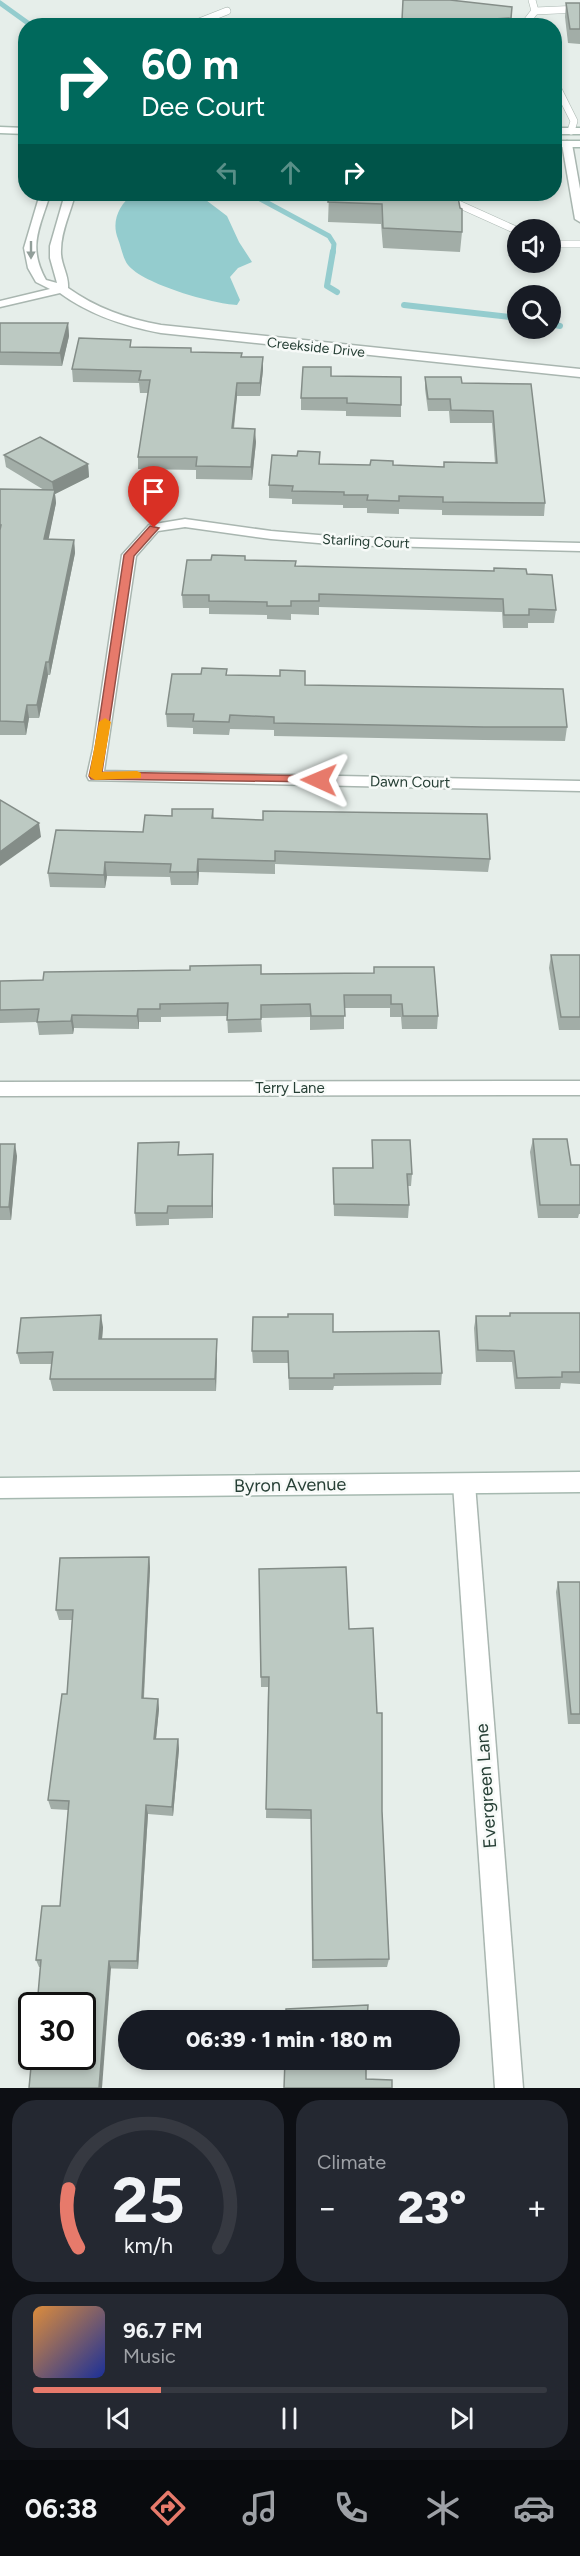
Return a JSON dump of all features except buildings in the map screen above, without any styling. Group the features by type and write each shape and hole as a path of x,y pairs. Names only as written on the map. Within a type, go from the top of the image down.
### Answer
{"street":[{"path":"0,130 18,131"},
{"path":"562,143 580,144"},
{"path":"567,144 580,219"},
{"name":"Creekside Drive","path":"43,201 29,248 30,256 42,282 62,289 76,301 104,315 136,325 160,329 580,373"},
{"path":"0,304 62,289 64,277 55,256 68,201"},
{"path":"41,208 66,209"},
{"name":"Starling Court","path":"95,776 101,749 129,555 154,528 185,524 272,536 342,541 580,547"},
{"name":"Dawn Court","path":"95,776 580,786"},
{"name":"Terry Lane","path":"0,1089 580,1088"},
{"name":"Byron Avenue","path":"0,1488 580,1482"},
{"name":"Evergreen Lane","path":"464,1484 509,2088"}],"lane":[{"path":"529,18 534,10 532,0"},
{"path":"534,10 580,9"},
{"path":"209,18 227,11"},
{"path":"562,97 574,121 575,131"},
{"path":"452,201 507,226"},
{"path":"451,209 467,208"},
{"path":"561,243 580,244"}],"water":[{"path":"126,201 207,201 227,216 239,242 252,262 238,268 230,277 240,300 237,305 179,292 148,279 128,265 115,226 120,208"}],"waterway":[{"path":"0,3 21,18"},
{"path":"264,201 329,236 334,244 333,253"},
{"path":"333,251 327,286 337,292"},
{"path":"404,305 507,317"}],"slow traffic":[{"path":"105,722 95,776 137,775"}],"route":[{"path":"154,528 129,555 101,749 95,776 319,780"}]}
